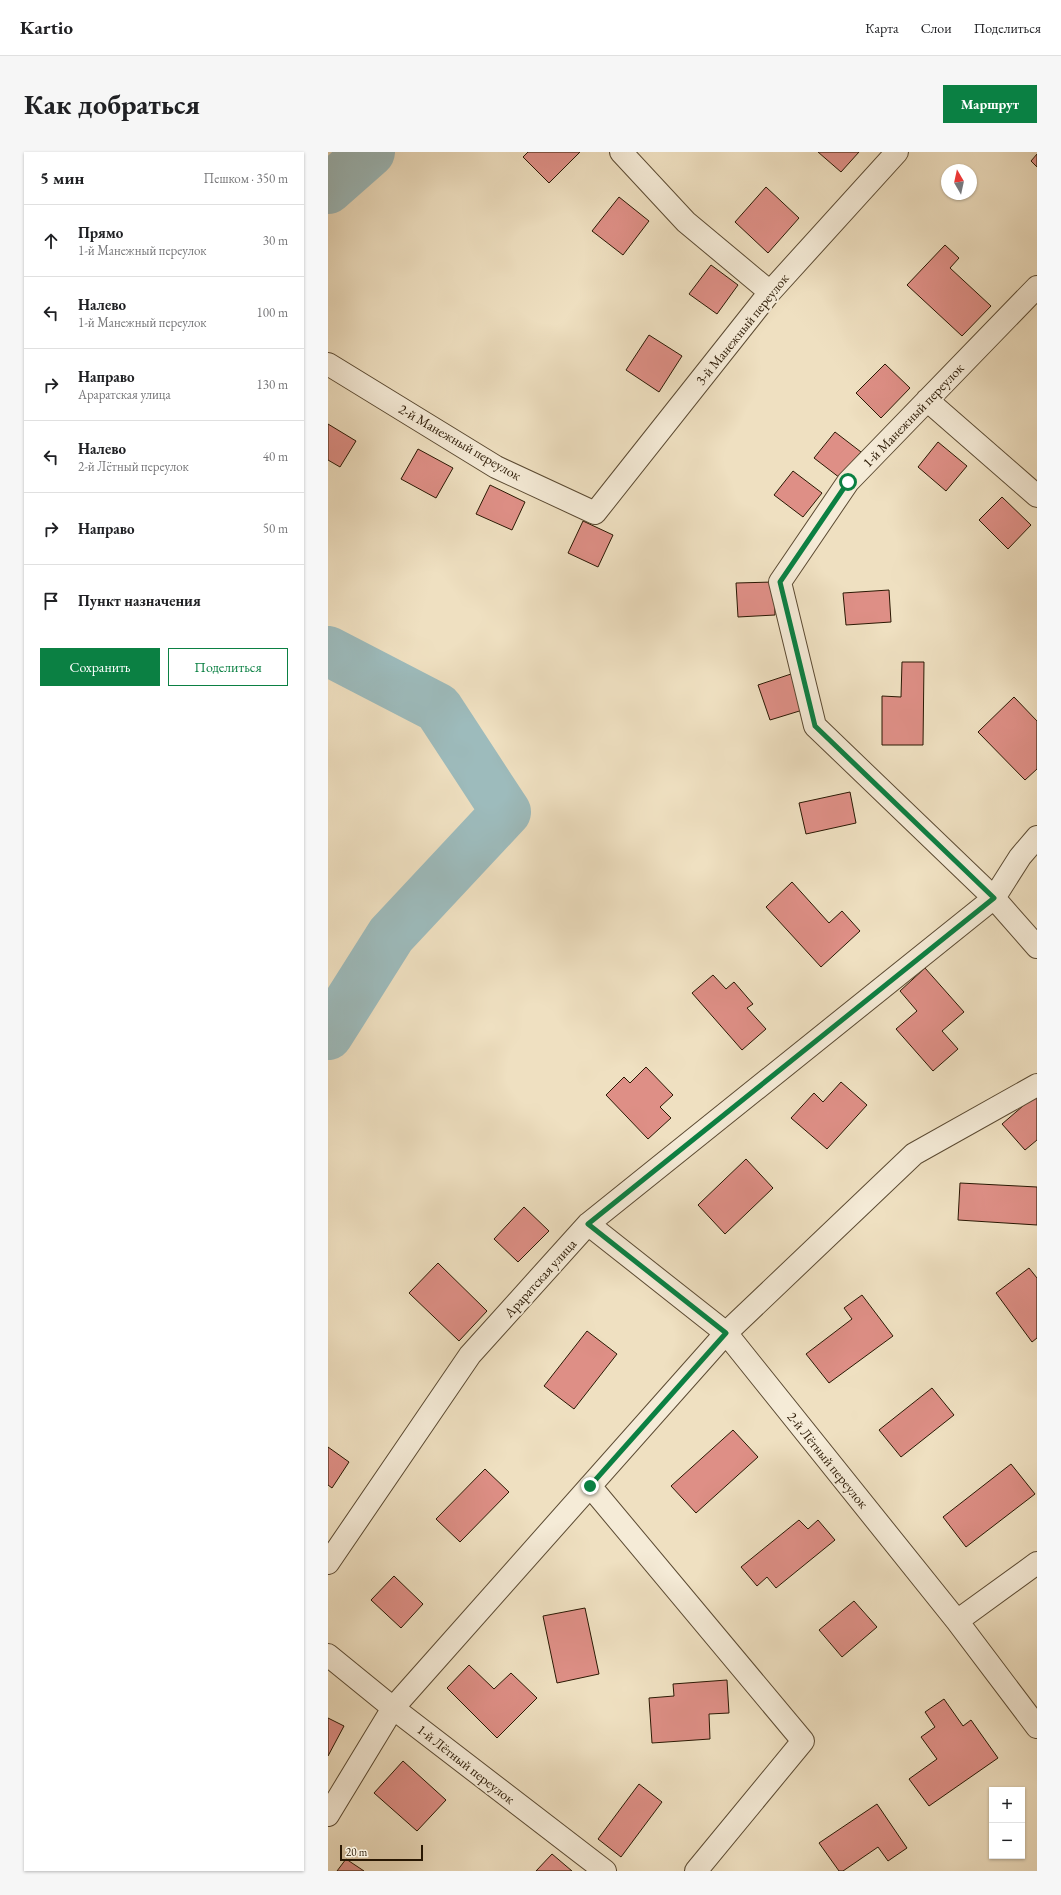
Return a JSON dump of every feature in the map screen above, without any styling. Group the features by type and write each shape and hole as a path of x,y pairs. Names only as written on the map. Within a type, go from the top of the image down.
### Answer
{"street":[{"path":"621,152 686,222 770,292"},
{"name":"3-й Манежный переулок","path":"595,513 770,292 897,152"},
{"name":"1-й Манежный переулок","path":"1037,287 848,482 780,582 815,726 994,898 1037,946"},
{"name":"2-й Манежный переулок","path":"328,364 496,467 595,513"},
{"path":"927,400 1037,496"},
{"name":"Араратская улица","path":"328,1562 470,1355 588,1224 994,898 1020,857 1037,837"},
{"path":"328,1815 393,1708 726,1333 914,1154 1037,1085"},
{"name":"2-й Лётный переулок","path":"588,1224 726,1333 957,1621 1037,1727"},
{"path":"590,1486 803,1741 696,1871"},
{"path":"957,1621 1037,1563"},
{"name":"1-й Лётный переулок","path":"328,1655 393,1708 605,1871"}],"building":[{"path":"528,152 580,152 549,183 523,157"},
{"path":"818,152 859,152 841,172"},
{"path":"1037,154 1037,167 1031,161"},
{"path":"766,187 799,218 768,253 735,222"},
{"path":"619,197 649,221 623,255 592,231"},
{"path":"945,245 959,258 950,268 991,306 962,336 907,285"},
{"path":"711,265 738,285 717,314 689,294"},
{"path":"649,335 682,356 659,392 626,370"},
{"path":"885,364 910,388 881,418 856,393"},
{"path":"328,424 356,441 340,467 328,460"},
{"path":"835,432 861,452 840,478 814,458"},
{"path":"938,442 967,466 946,491 918,467"},
{"path":"418,449 453,468 436,498 401,479"},
{"path":"793,471 822,493 803,517 774,495"},
{"path":"490,485 525,502 512,530 476,514"},
{"path":"1002,497 1031,525 1008,549 979,520"},
{"path":"583,521 613,535 598,567 568,553"},
{"path":"774,582 775,615 738,617 736,583"},
{"path":"889,590 891,622 846,625 843,593"},
{"path":"902,662 924,662 923,745 882,745 882,696 901,697"},
{"path":"794,673 806,709 770,720 758,685"},
{"path":"1014,697 1037,721 1037,769 1025,780 978,732"},
{"path":"850,792 856,823 806,834 799,803"},
{"path":"792,882 829,923 842,911 860,931 821,967 766,907"},
{"path":"925,968 964,1012 942,1031 958,1049 933,1071 896,1029 917,1011 900,991"},
{"path":"713,975 726,989 734,982 753,1004 747,1008 766,1029 742,1050 692,993"},
{"path":"646,1067 673,1095 660,1107 671,1118 648,1139 606,1095 624,1077 630,1083"},
{"path":"841,1082 867,1105 827,1149 791,1118 814,1093 823,1102"},
{"path":"1037,1094 1037,1140 1025,1150 1002,1124"},
{"path":"746,1159 773,1188 725,1234 698,1205"},
{"path":"960,1183 1037,1187 1037,1225 958,1220"},
{"path":"524,1207 549,1231 518,1262 494,1239"},
{"path":"438,1263 487,1311 459,1341 409,1293"},
{"path":"1029,1268 1037,1278 1037,1338 1032,1342 996,1293"},
{"path":"862,1295 893,1336 829,1383 806,1354 852,1319 844,1308"},
{"path":"587,1331 617,1354 574,1409 544,1386"},
{"path":"932,1388 954,1415 901,1457 879,1430"},
{"path":"733,1430 758,1457 696,1513 671,1486"},
{"path":"328,1447 349,1462 332,1488 328,1485"},
{"path":"1011,1464 1035,1494 966,1547 943,1517"},
{"path":"485,1469 509,1492 460,1542 436,1519"},
{"path":"799,1520 808,1529 818,1520 835,1540 776,1588 767,1577 757,1586 741,1567"},
{"path":"394,1576 423,1604 401,1628 371,1600"},
{"path":"854,1601 877,1627 842,1657 819,1630"},
{"path":"585,1608 599,1674 557,1683 543,1616"},
{"path":"469,1665 494,1689 511,1673 537,1698 497,1738 447,1688"},
{"path":"727,1680 729,1713 709,1714 710,1739 652,1743 649,1698 674,1696 673,1684"},
{"path":"944,1699 963,1726 971,1720 998,1758 929,1806 909,1779 937,1759 921,1737 935,1727 925,1712"},
{"path":"328,1718 344,1726 328,1756"},
{"path":"403,1761 446,1800 417,1831 374,1793"},
{"path":"639,1784 662,1802 621,1857 598,1839"},
{"path":"877,1804 907,1848 888,1861 878,1847 843,1871 839,1871 819,1843"},
{"path":"552,1854 572,1871 536,1871"},
{"path":"346,1859 364,1871 337,1871"}],"waterway":[{"path":"328,189 370,152"},
{"path":"328,651 438,708 506,812 391,935 328,1035"}],"route":[{"path":"590,1486 726,1333 588,1224 994,898 815,726 780,582 848,482"}]}
